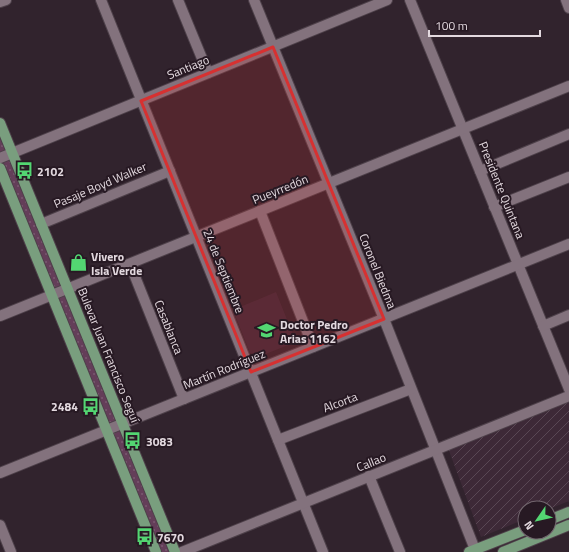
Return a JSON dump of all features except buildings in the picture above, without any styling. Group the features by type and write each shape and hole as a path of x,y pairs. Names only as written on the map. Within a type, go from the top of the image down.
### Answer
{"main road":[{"name":"Bulevar Juan Francisco Seguí","path":"0,123 175,552"},
{"path":"0,168 156,552"},
{"path":"557,517 569,512"},
{"path":"503,552 569,525"},
{"path":"474,551 517,533"}],"street":[{"path":"0,2 6,0"},
{"name":"24 de Septiembre","path":"100,0 170,170 323,552"},
{"path":"178,0 208,73"},
{"name":"Coronel Biedma","path":"254,0 436,449 474,551"},
{"name":"Santiago","path":"0,158 387,0"},
{"name":"Presidente Quintana","path":"410,0 569,389"},
{"path":"566,0 569,8"},
{"name":"Pueyrredón","path":"0,316 569,86"},
{"path":"480,171 569,134"},
{"name":"Pasaje Boyd Walker","path":"41,224 170,170"},
{"path":"494,206 569,177"},
{"path":"260,211 313,348"},
{"name":"Martín Rodríguez","path":"0,473 569,244"},
{"name":"Casablanca","path":"130,264 184,399"},
{"path":"543,326 569,315"},
{"name":"Alcorta","path":"278,440 411,389"},
{"name":"Callao","path":"182,552 569,396"},
{"path":"369,476 400,552"},
{"path":"0,525 11,552"}],"highlighted area":[{"path":"273,47 384,319 251,372 141,101"}],"shaded area":[{"path":"0,123 175,552 156,552 0,168"},
{"name":"Doctor Pedro Arias 1162","path":"276,292 296,342 258,357 250,353 233,310"},
{"path":"569,402 569,501 557,506 557,500 517,500 517,522 481,537 448,448"}],"place":[{"name":"2102","path":"24,171"},
{"name":"Vivero Isla Verde","path":"78,263"},
{"name":"Doctor Pedro Arias 1162","path":"267,331"},
{"name":"2484","path":"91,406"},
{"name":"3083","path":"133,441"},
{"name":"7670","path":"144,537"}]}
